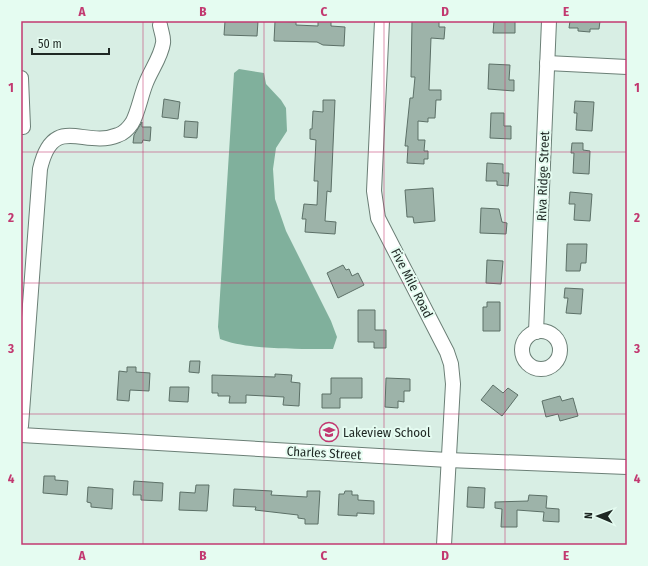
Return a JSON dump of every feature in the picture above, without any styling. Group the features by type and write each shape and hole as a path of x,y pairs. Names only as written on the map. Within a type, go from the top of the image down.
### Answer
{"street":[{"name":"Five Mile Road","path":"382,21 374,191 375,204 378,218 447,352 451,364 453,384 444,545"},
{"name":"Riva Ridge Street","path":"536,332 549,21"},
{"path":"21,426 40,169 44,153 50,143 60,137 72,135 108,138 119,135 128,130 133,121 143,89 164,43 160,25"},
{"path":"547,63 627,67"},
{"path":"21,78 23,127"},
{"name":"Charles Street","path":"21,435 448,460 627,467"}],"shaded area":[{"path":"239,69 264,73 266,84 281,100 286,108 287,131 276,148 273,169 275,199 286,231 331,321 337,337 333,349 259,347 231,343 220,339 218,327 234,73"}],"building":[{"path":"225,21 258,21 257,36 224,35"},
{"path":"275,21 296,22 296,25 318,26 318,21 331,21 331,26 345,27 344,46 323,45 317,42 274,41"},
{"path":"412,21 439,21 439,27 445,27 444,39 431,38 429,90 441,90 441,100 436,100 435,118 428,118 428,122 418,121 418,140 425,140 424,151 428,151 428,159 424,159 424,164 407,163 408,146 405,146 410,98 413,98 415,77 411,77"},
{"path":"494,21 515,21 515,33 493,33"},
{"path":"570,21 600,21 599,29 590,29 590,32 578,31 578,28 569,28"},
{"path":"489,64 510,65 509,80 514,80 514,91 488,89"},
{"path":"164,99 180,102 178,119 162,117"},
{"path":"323,100 335,100 331,192 327,191 325,221 336,222 335,234 305,232 306,219 302,219 304,204 317,205 318,181 314,181 316,140 310,139 310,129 312,129 313,111 323,112"},
{"path":"575,101 594,102 592,131 576,130 577,113 574,113"},
{"path":"491,113 504,113 504,126 511,126 511,139 490,138"},
{"path":"185,121 198,122 197,138 184,137"},
{"path":"142,122 142,127 151,127 150,141 143,140 142,143 133,143 134,135"},
{"path":"572,143 583,143 583,150 590,151 589,174 573,173 574,153 571,153"},
{"path":"487,163 503,164 503,173 509,173 508,186 497,185 497,181 486,181"},
{"path":"433,188 435,221 414,223 413,217 407,217 405,190"},
{"path":"570,192 592,194 590,221 574,220 575,204 569,204"},
{"path":"481,208 499,209 502,222 507,223 506,234 480,233"},
{"path":"567,244 587,244 586,263 581,263 580,271 566,271"},
{"path":"487,260 503,261 501,284 486,283"},
{"path":"343,265 346,270 349,269 352,276 358,273 364,285 338,298 327,273"},
{"path":"565,288 583,289 581,314 566,313 568,298 564,298"},
{"path":"487,302 500,302 500,331 483,331 483,307 487,307"},
{"path":"358,310 375,310 375,330 386,330 386,348 374,348 374,342 358,342"},
{"path":"190,361 200,361 199,373 189,372"},
{"path":"127,367 136,367 136,372 150,373 149,391 130,390 129,401 117,400 119,371 127,372"},
{"path":"275,374 292,375 291,382 300,383 299,406 283,405 284,397 246,395 246,403 229,403 230,396 218,396 218,393 212,393 212,375 275,377"},
{"path":"331,378 362,378 362,398 340,398 340,408 322,408 322,394 331,394"},
{"path":"386,378 410,379 410,391 404,391 404,402 398,401 398,408 385,407"},
{"path":"493,385 503,393 508,388 518,395 502,416 481,400"},
{"path":"170,387 189,387 188,402 169,401"},
{"path":"560,396 562,401 573,398 578,416 560,421 558,414 546,417 542,401"},
{"path":"44,476 55,476 55,480 68,481 67,495 43,493"},
{"path":"134,481 163,483 162,501 141,500 141,495 133,495"},
{"path":"196,485 209,485 207,511 179,510 180,492 195,493"},
{"path":"88,487 113,489 112,509 91,507 91,503 87,502"},
{"path":"468,487 485,488 484,508 467,507"},
{"path":"234,489 272,491 271,495 307,497 307,491 320,491 318,524 305,524 305,519 298,518 298,515 255,510 256,507 233,506"},
{"path":"345,491 352,491 352,495 358,495 358,500 374,501 374,514 357,513 357,516 338,515 339,494 344,494"},
{"path":"529,495 547,496 546,508 559,509 559,522 543,521 544,512 517,510 517,527 501,527 502,509 495,508 495,502 528,501"}],"place":[{"name":"Lakeview School","path":"329,432"}]}
